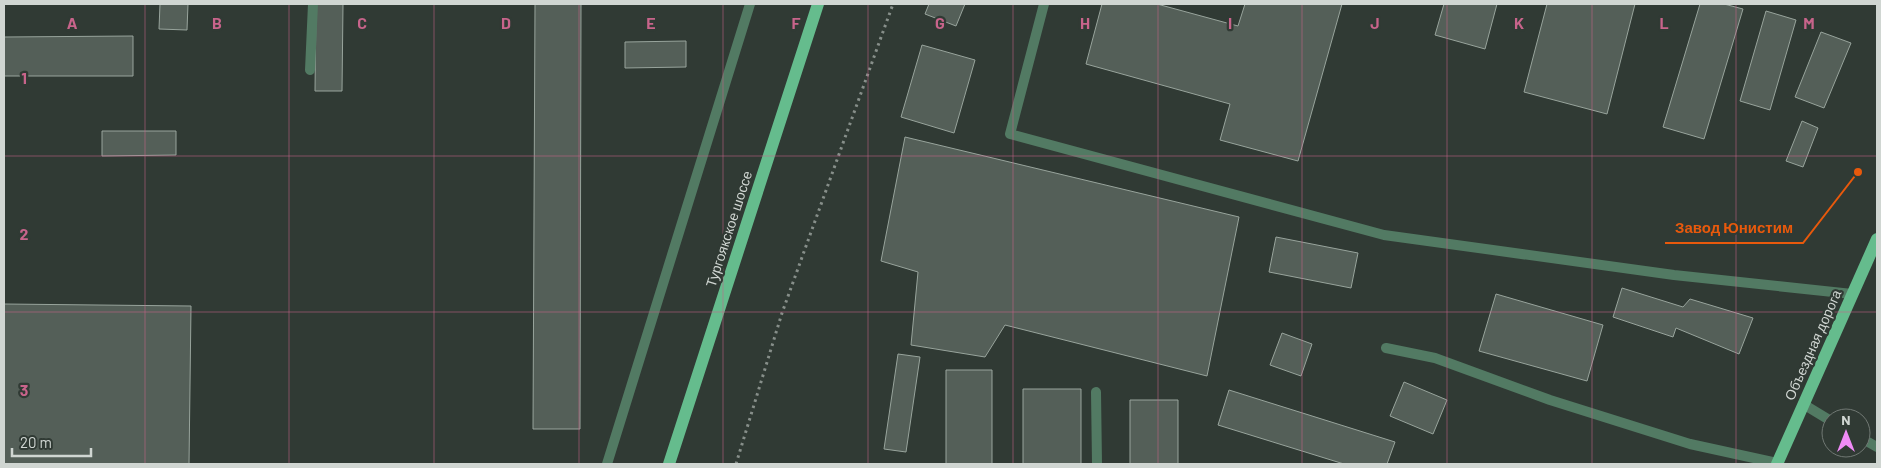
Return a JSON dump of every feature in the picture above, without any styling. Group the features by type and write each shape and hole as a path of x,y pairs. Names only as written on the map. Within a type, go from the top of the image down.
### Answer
{"main road":[{"name":"Тургоякское шоссе","path":"669,464 818,4"},
{"name":"Объездная дорога","path":"1777,464 1877,239"}],"lane":[{"path":"310,70 313,4"},
{"path":"607,464 750,4"},
{"path":"1044,4 1010,134 1384,235 1674,275 1852,294"},
{"path":"1386,348 1435,358 1550,400 1690,444 1777,464"},
{"path":"1096,392 1097,464"},
{"path":"1803,404 1821,415"}],"path":[{"path":"736,464 782,313 893,4"}],"building":[{"path":"160,4 188,4 187,30 159,29"},
{"path":"316,4 343,4 342,91 315,91"},
{"path":"535,4 581,4 580,429 533,429"},
{"path":"929,4 965,4 956,26 925,14"},
{"path":"1102,4 1157,4 1238,26 1245,4 1342,4 1298,161 1220,140 1230,104 1086,64"},
{"path":"1444,4 1497,4 1485,49 1435,35"},
{"path":"1547,4 1635,4 1607,114 1524,92"},
{"path":"1700,4 1724,4 1743,9 1704,139 1663,127"},
{"path":"1766,11 1796,20 1770,110 1740,101"},
{"path":"1821,32 1851,43 1824,108 1795,97"},
{"path":"133,36 133,76 4,76 4,37"},
{"path":"686,41 686,67 625,68 625,42"},
{"path":"922,45 975,60 954,133 901,117"},
{"path":"1802,121 1818,128 1803,167 1786,161"},
{"path":"102,131 176,131 176,155 102,156"},
{"path":"905,137 1239,217 1207,376 1005,325 985,357 911,345 918,272 881,261"},
{"path":"1276,237 1358,253 1351,288 1269,272"},
{"path":"1622,288 1683,307 1690,299 1753,318 1739,354 1676,328 1673,337 1613,317"},
{"path":"1496,294 1603,325 1587,381 1479,351"},
{"path":"4,304 191,306 189,464 4,464"},
{"path":"1282,333 1312,344 1301,376 1270,365"},
{"path":"898,354 920,357 906,452 884,449"},
{"path":"946,370 992,370 992,464 946,464"},
{"path":"1404,382 1447,400 1433,434 1390,416"},
{"path":"1023,389 1081,389 1081,464 1023,464"},
{"path":"1229,390 1395,442 1387,464 1344,464 1218,425"},
{"path":"1130,400 1178,400 1178,464 1130,464"}],"place":[{"name":"Завод Юнистим","path":"1858,172"}]}
